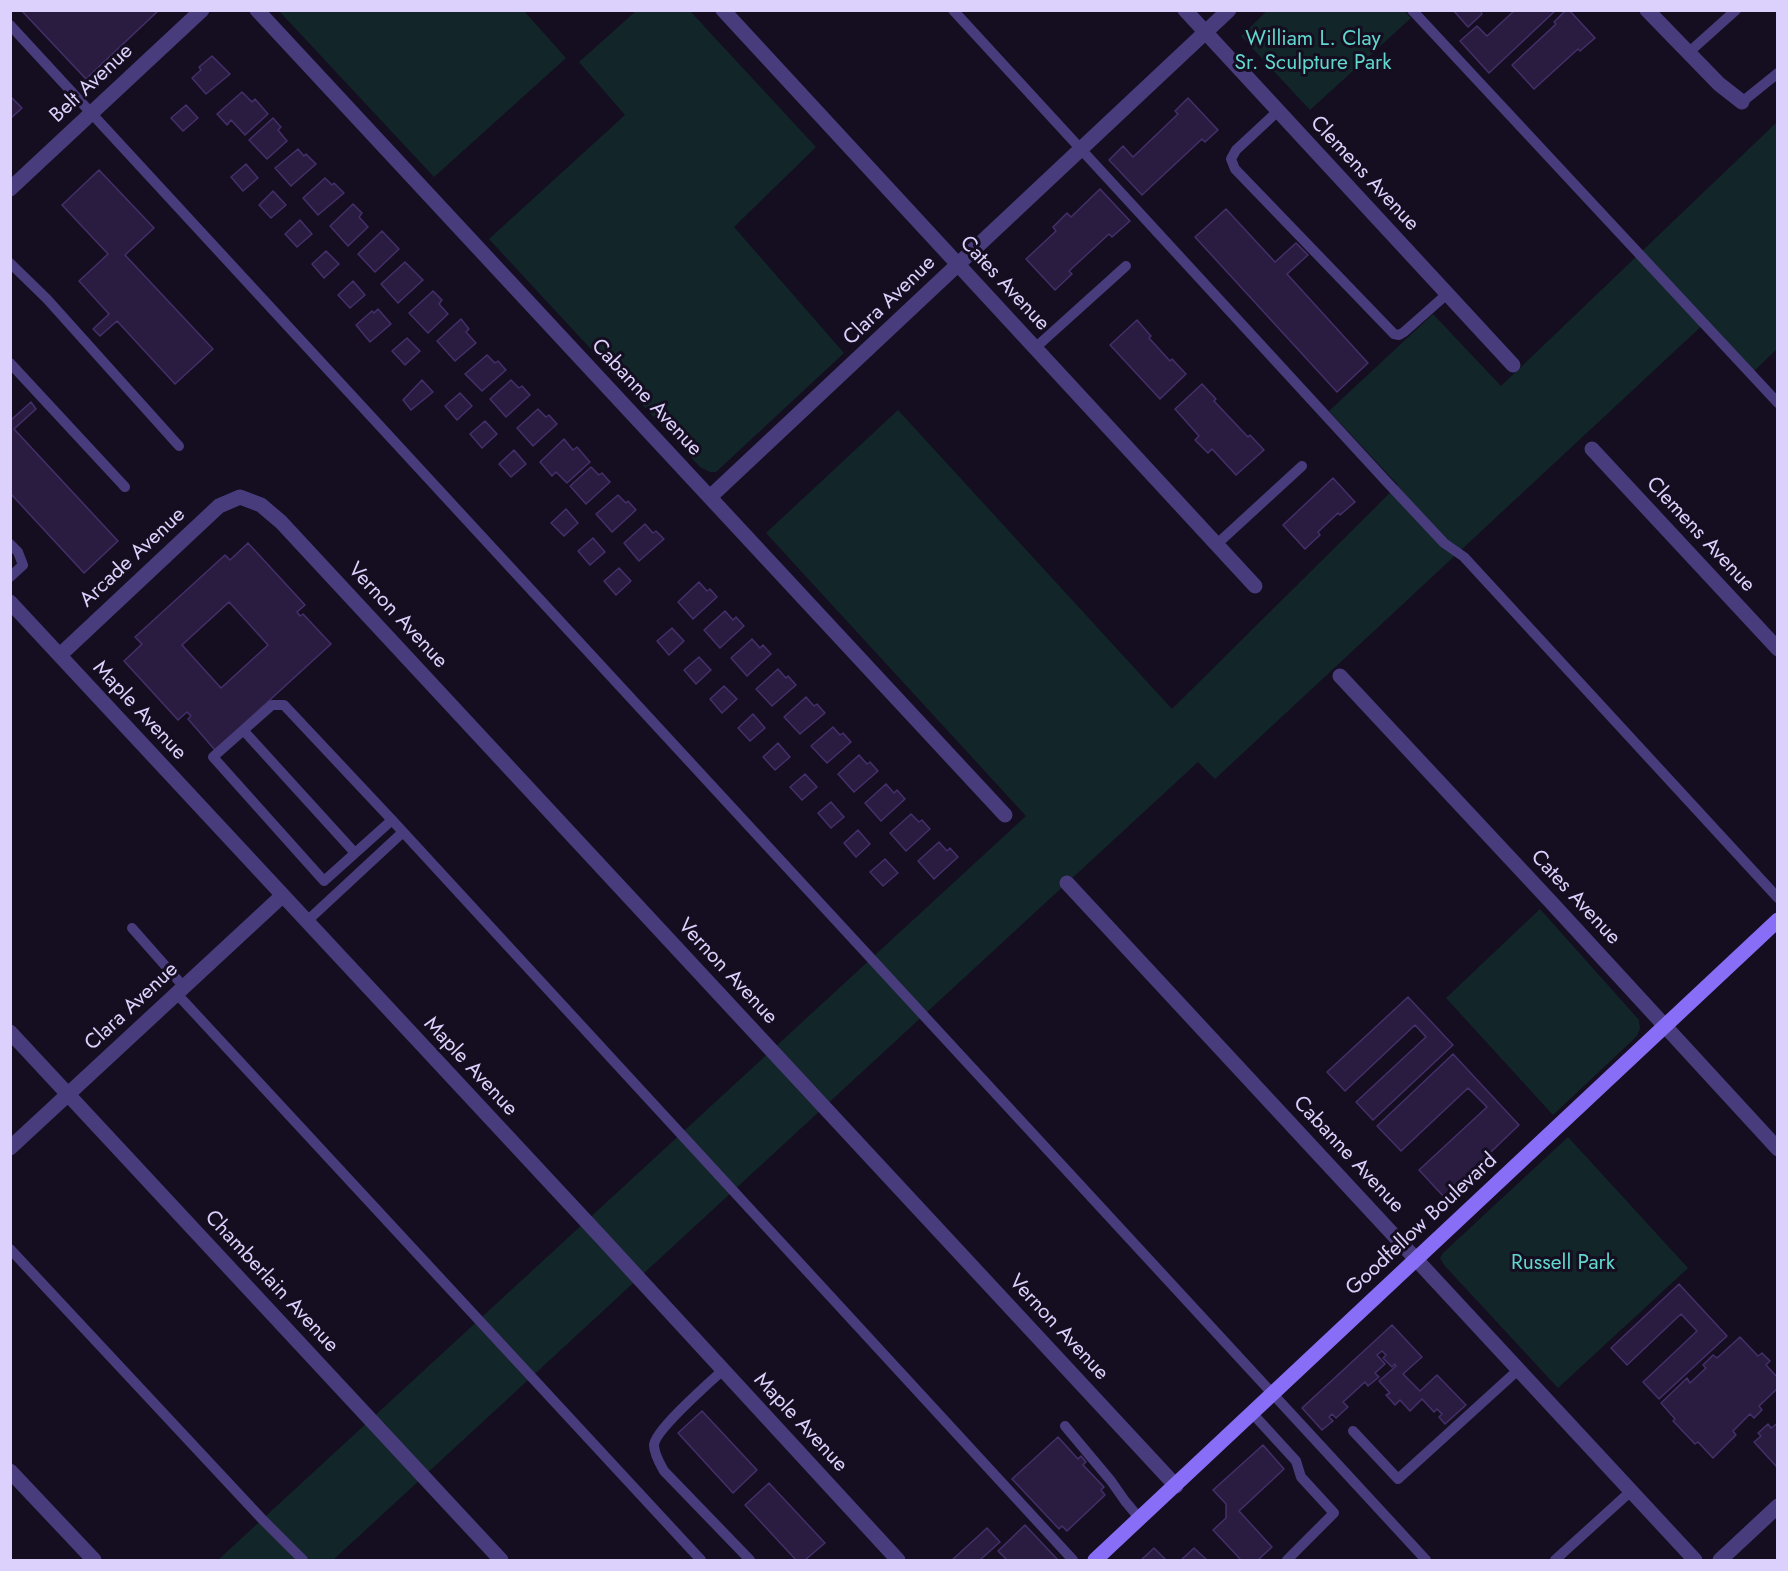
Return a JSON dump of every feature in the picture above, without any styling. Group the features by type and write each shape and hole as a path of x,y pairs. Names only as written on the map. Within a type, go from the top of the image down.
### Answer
{"main road":[{"name":"Goodfellow Boulevard","path":"1095,1560 1778,920"}],"street":[{"name":"Belt Avenue","path":"10,189 202,10"},
{"name":"Cabanne Avenue","path":"257,10 1005,815"},
{"name":"Cates Avenue","path":"723,10 1255,586"},
{"name":"Clemens Avenue","path":"1185,10 1513,365"},
{"name":"Clara Avenue","path":"710,497 1229,10"},
{"path":"1647,10 1687,54 1742,102"},
{"name":"Clemens Avenue","path":"1592,449 1778,649"},
{"name":"Arcade Avenue","path":"60,655 219,506 240,497"},
{"name":"Vernon Avenue","path":"240,497 261,505 281,522 1176,1486"},
{"name":"Maple Avenue","path":"10,602 898,1560"},
{"name":"Cates Avenue","path":"1340,676 1778,1149"},
{"name":"Cabanne Avenue","path":"1067,883 1695,1560"},
{"name":"Clara Avenue","path":"10,1148 282,896"},
{"name":"Chamberlain Avenue","path":"10,1032 501,1560"},
{"path":"10,1471 94,1560"},
{"path":"1720,1560 1778,1506"}],"lane":[{"path":"953,10 1385,480 1444,543 1464,557 1778,898"},
{"path":"1412,10 1778,403"},
{"path":"1687,54 1736,10"},
{"path":"10,25 1426,1560"},
{"path":"1742,102 1778,73"},
{"path":"1278,111 1236,150 1231,159 1235,169 1394,334 1399,335 1404,332 1447,294"},
{"path":"10,263 46,299 179,446"},
{"path":"1035,348 1126,266"},
{"path":"10,363 125,487"},
{"path":"1217,544 1302,466"},
{"path":"10,544 18,552 23,565 10,577"},
{"path":"392,820 324,881 213,758 272,705 284,705 392,820 1073,1560"},
{"path":"244,731 355,853"},
{"path":"306,922 402,832"},
{"path":"132,928 180,990 701,1560"},
{"path":"10,1249 303,1560"},
{"path":"723,1370 662,1429 654,1444 664,1471 750,1560"},
{"path":"1353,1431 1398,1479 1518,1370"},
{"path":"1253,1414 1296,1461 1301,1477 1334,1513 1287,1560"},
{"path":"1065,1426 1140,1519"},
{"path":"1554,1560 1631,1491"}],"green space":[{"name":"William L. Clay Sr. Sculpture Park","path":"1268,10 1404,11 1411,18 1310,110 1241,36"},
{"path":"279,11 524,11 566,58 434,177"},
{"path":"636,11 690,11 816,147 734,227 844,353 716,472 700,467 489,239 625,115 579,62"},
{"path":"1777,122 1777,349 1753,372 1707,321 1215,779 1198,762 333,1560 218,1560 1026,816 766,533 898,410 1172,709 1398,485 1329,411 1433,314 1501,386"},
{"path":"1540,909 1639,1020 1640,1029 1637,1036 1553,1115 1446,998"},
{"name":"Russell Park","path":"1568,1137 1688,1268 1558,1388 1440,1258"}],"building":[{"path":"21,10 159,10 86,79"},
{"path":"1453,10 1480,10 1482,14 1468,27"},
{"path":"1515,10 1556,10 1489,73 1460,41 1477,26 1487,36"},
{"path":"1566,10 1569,10 1595,38 1580,51 1578,49 1534,89 1512,65 1556,24 1554,22"},
{"path":"212,56 230,74 206,94 192,78 201,70 199,67"},
{"path":"242,92 252,102 255,99 268,114 245,135 231,120 227,125 217,114"},
{"path":"10,96 22,108 10,119"},
{"path":"1188,98 1218,130 1205,142 1202,139 1142,195 1109,160 1123,146 1133,157 1178,114 1175,111"},
{"path":"186,105 198,118 183,131 171,118"},
{"path":"273,118 281,127 278,130 287,141 267,159 249,140"},
{"path":"298,149 316,164 291,186 275,168"},
{"path":"246,164 258,178 243,191 231,177"},
{"path":"99,170 154,228 125,255 213,349 175,384 117,321 100,336 93,329 109,314 79,281 108,254 62,205"},
{"path":"325,178 344,193 318,215 303,198"},
{"path":"1100,189 1130,221 1112,237 1109,234 1069,271 1072,274 1055,290 1026,259 1056,231 1053,227 1067,213 1071,217"},
{"path":"273,191 286,205 271,218 259,205"},
{"path":"353,204 362,213 359,217 368,227 348,246 330,226"},
{"path":"1226,209 1275,262 1296,243 1308,255 1287,274 1368,363 1337,392 1195,237"},
{"path":"300,220 312,234 297,247 285,234"},
{"path":"382,231 399,249 375,272 358,254"},
{"path":"326,251 339,264 324,278 312,264"},
{"path":"405,262 423,280 398,303 381,284"},
{"path":"353,281 365,295 350,308 338,295"},
{"path":"433,291 442,300 439,304 448,314 428,333 409,313"},
{"path":"378,309 391,324 370,342 356,325 372,311 374,313"},
{"path":"461,319 469,329 466,332 476,343 455,361 437,341"},
{"path":"1137,320 1151,336 1149,338 1170,361 1172,359 1186,374 1160,399 1110,345"},
{"path":"407,338 420,351 405,365 392,351"},
{"path":"487,355 495,363 498,361 506,370 482,391 465,374"},
{"path":"422,380 433,392 411,410 403,400"},
{"path":"511,380 519,388 522,386 530,395 506,417 490,399"},
{"path":"1202,384 1216,399 1214,401 1248,437 1250,435 1264,450 1236,475 1212,449 1208,453 1195,440 1199,436 1175,409"},
{"path":"460,393 472,406 457,420 445,406"},
{"path":"31,402 36,409 14,429 118,541 84,573 10,493 10,417 12,419"},
{"path":"538,409 546,417 549,415 557,424 533,446 517,428"},
{"path":"485,421 497,434 482,448 470,434"},
{"path":"564,439 573,450 577,447 590,462 567,483 556,472 552,476 540,462"},
{"path":"514,450 526,464 511,477 499,464"},
{"path":"591,467 599,475 602,473 610,482 586,504 570,486"},
{"path":"1333,478 1355,502 1340,515 1338,513 1318,532 1320,535 1305,549 1283,525"},
{"path":"618,495 636,510 612,532 596,514"},
{"path":"566,509 578,523 564,536 551,523"},
{"path":"645,524 653,533 656,531 664,539 639,561 624,543"},
{"path":"593,538 605,552 590,565 578,551"},
{"path":"248,543 305,605 297,612 300,616 303,614 331,644 215,750 188,719 191,716 187,712 178,720 124,661 142,644 135,637 225,555 230,560","holes":["229,602 268,645 221,688 182,645"]},
{"path":"619,568 631,581 616,595 604,581"},
{"path":"699,582 717,597 693,619 678,602"},
{"path":"725,611 733,620 736,617 744,626 720,648 704,630"},
{"path":"672,628 684,641 669,655 657,641"},
{"path":"752,639 760,648 763,645 771,654 747,676 731,658"},
{"path":"699,657 711,670 696,684 684,670"},
{"path":"778,669 796,685 772,706 756,689"},
{"path":"724,686 737,699 722,713 710,699"},
{"path":"806,697 825,713 800,734 784,717"},
{"path":"753,714 765,728 750,741 738,728"},
{"path":"833,727 851,742 827,763 811,746"},
{"path":"778,743 790,757 775,770 763,757"},
{"path":"859,755 878,771 854,792 838,774"},
{"path":"805,774 817,787 802,800 790,787"},
{"path":"886,784 894,793 897,790 905,799 881,821 865,803"},
{"path":"831,802 844,817 831,828 818,813"},
{"path":"911,814 919,822 922,820 930,829 906,851 890,833"},
{"path":"858,830 870,844 856,857 844,843"},
{"path":"939,842 947,851 950,848 958,857 934,879 918,861"},
{"path":"885,859 898,873 883,886 870,872"},
{"path":"1408,997 1453,1045 1373,1120 1356,1102 1426,1037 1415,1025 1345,1091 1327,1072"},
{"path":"1453,1054 1519,1125 1444,1197 1419,1170 1487,1107 1468,1088 1401,1151 1377,1126"},
{"path":"1679,1284 1727,1336 1659,1399 1643,1382 1697,1331 1681,1314 1627,1365 1611,1348"},
{"path":"1392,1325 1422,1357 1403,1374 1420,1391 1437,1375 1466,1405 1445,1424 1439,1417 1442,1414 1437,1409 1434,1412 1422,1399 1410,1411 1400,1400 1395,1405 1386,1395 1390,1393 1379,1381 1396,1366 1395,1364 1392,1367 1383,1358 1386,1355 1382,1351 1377,1355 1385,1364 1375,1373 1379,1377 1368,1386 1365,1382 1343,1402 1348,1407 1336,1418 1332,1414 1329,1417 1333,1421 1322,1430 1302,1408"},
{"path":"1740,1337 1758,1356 1762,1353 1770,1361 1766,1365 1778,1378 1778,1388 1759,1406 1762,1410 1754,1418 1750,1414 1733,1431 1736,1435 1713,1458 1698,1442 1695,1444 1673,1421 1675,1419 1661,1403 1687,1378 1690,1383 1706,1368 1703,1365 1713,1355 1717,1358"},
{"path":"702,1411 757,1470 733,1493 678,1433"},
{"path":"1778,1423 1778,1465 1776,1466 1754,1442 1761,1436 1758,1433 1768,1424 1771,1428"},
{"path":"1058,1437 1078,1459 1081,1456 1086,1462 1083,1465 1104,1487 1101,1490 1105,1495 1067,1531 1062,1526 1059,1529 1012,1479"},
{"path":"1263,1445 1284,1469 1239,1511 1272,1547 1258,1560 1241,1560 1213,1530 1226,1518 1226,1504 1213,1490"},
{"path":"769,1483 825,1543 805,1560 796,1560 745,1505"},
{"path":"1025,1525 1058,1560 1007,1560 998,1551"},
{"path":"987,1528 1000,1542 980,1560 952,1560"},
{"path":"1154,1548 1166,1560 1141,1560"},
{"path":"1194,1548 1207,1560 1181,1560"}]}
